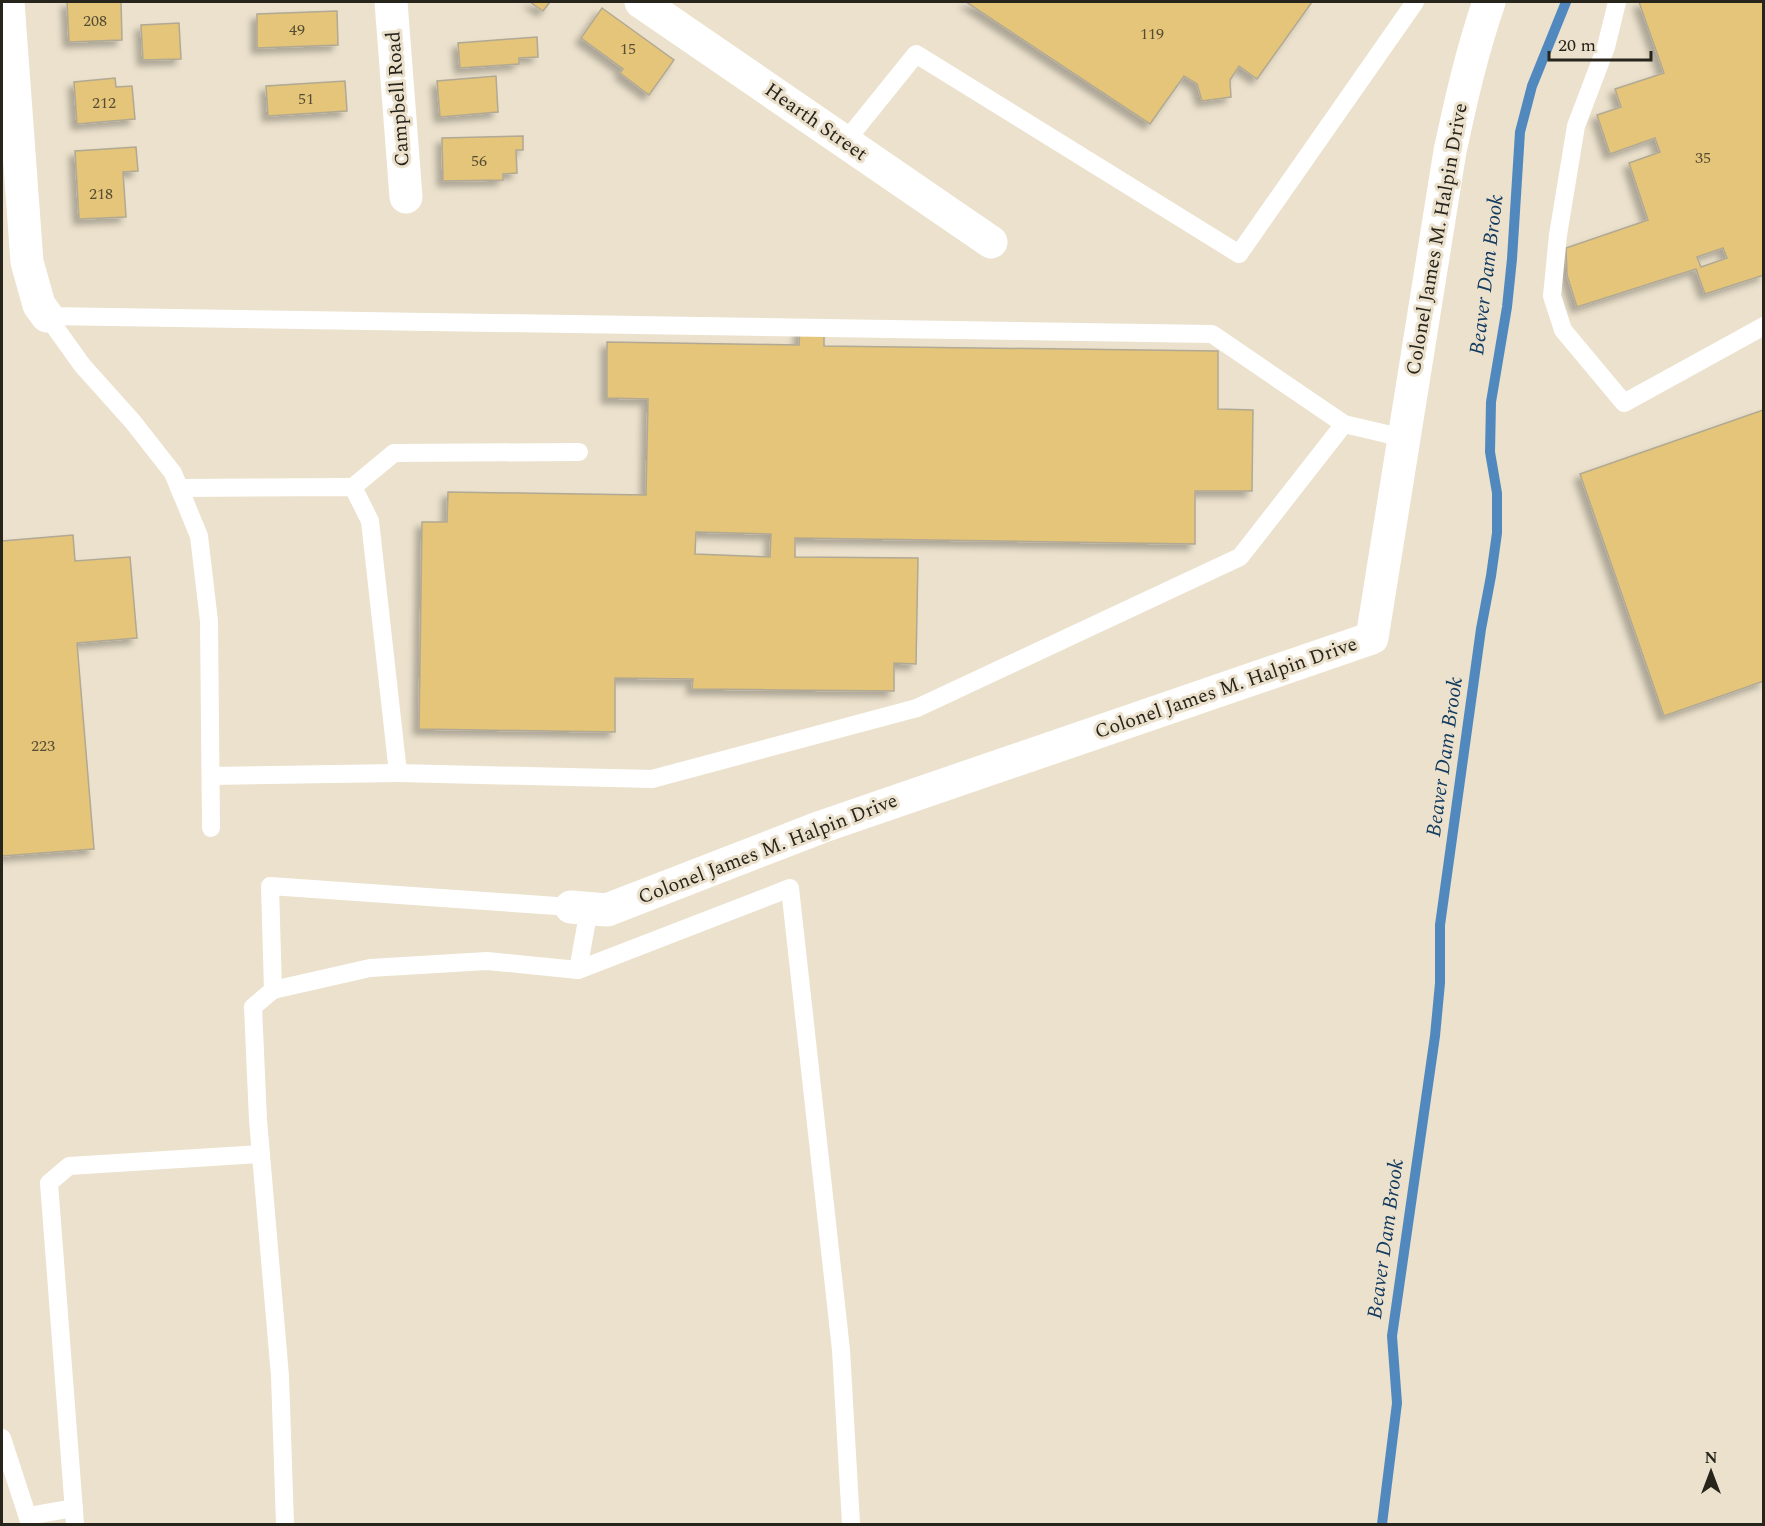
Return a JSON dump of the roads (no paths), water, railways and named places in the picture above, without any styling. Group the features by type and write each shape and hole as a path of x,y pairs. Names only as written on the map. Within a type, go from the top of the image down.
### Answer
{"street":[{"path":"8,2 27,262 39,305 47,316"},
{"name":"Campbell Road","path":"391,2 406,197"},
{"name":"Hearth Street","path":"641,2 992,242"},
{"name":"Colonel James M. Halpin Drive","path":"580,908 607,910 821,827 1372,638 1450,151 1462,91 1490,2"}],"lane":[{"path":"845,142 916,54 1239,254 1415,2"},
{"path":"1617,2 1606,47 1576,126 1558,235 1552,296 1563,330 1624,403 1764,326"},
{"path":"47,316 1212,334 1344,424 1404,438"},
{"path":"47,316 82,365 133,422 173,473 199,536 209,621 211,828"},
{"path":"211,777 398,772 652,779 917,708 1240,557 1344,424"},
{"path":"179,488 353,487 394,453 579,452"},
{"path":"353,487 370,521 398,772"},
{"path":"273,990 270,886 580,908 578,970"},
{"path":"285,1524 280,1376 258,1120 253,1006 273,990 370,968 487,961 578,970 790,888 841,1350 851,1524"},
{"path":"2,1437 29,1520 75,1516 49,1183 69,1166 261,1154"}],"waterway":[{"name":"Beaver Dam Brook","path":"1382,1524 1397,1403 1392,1336 1435,1036 1440,983 1440,925 1481,629 1497,533 1497,493 1490,452 1491,402 1507,307 1520,132 1532,86 1566,2"}]}
